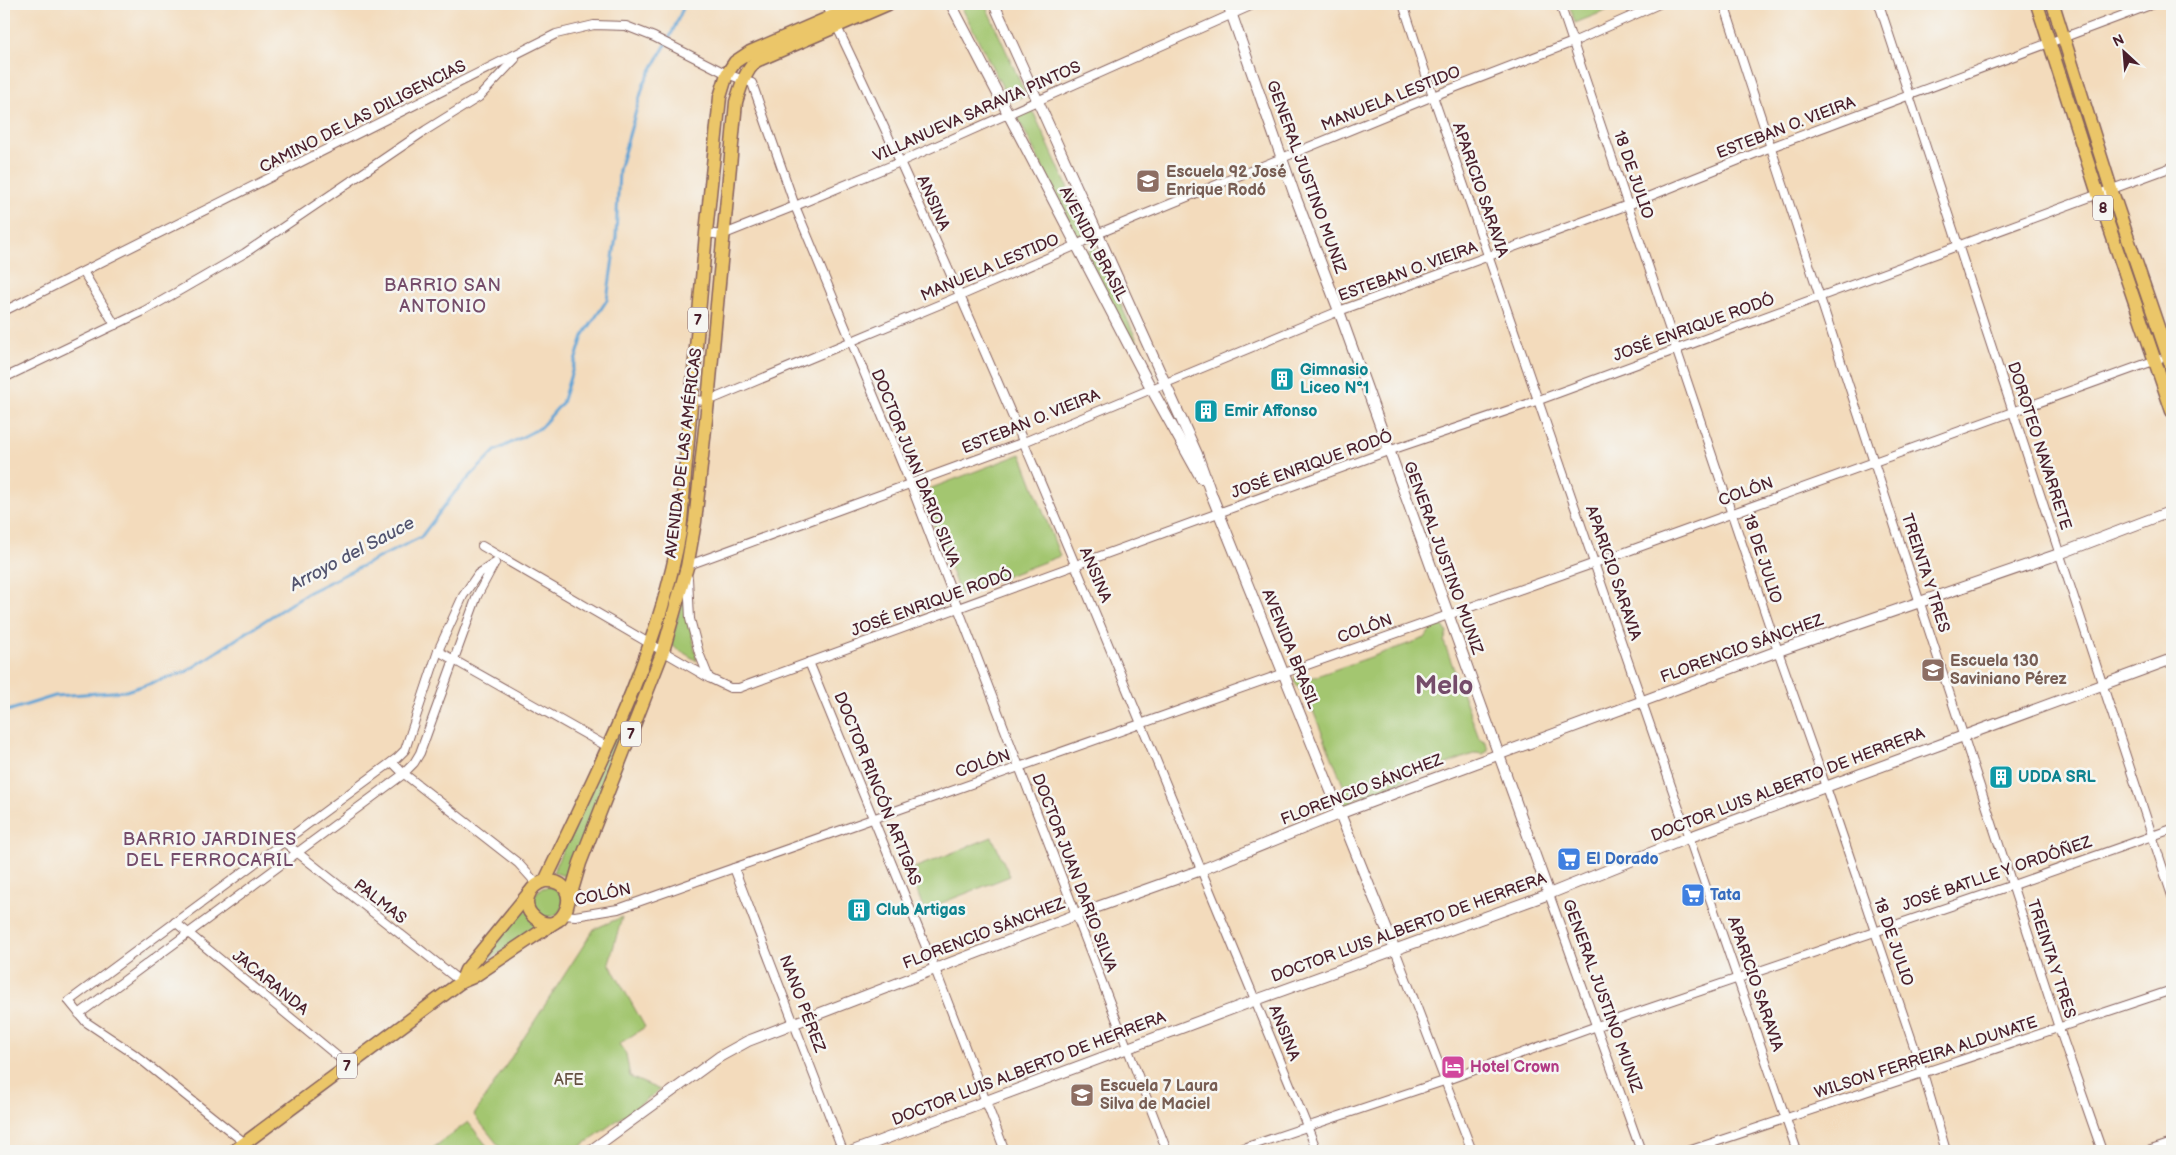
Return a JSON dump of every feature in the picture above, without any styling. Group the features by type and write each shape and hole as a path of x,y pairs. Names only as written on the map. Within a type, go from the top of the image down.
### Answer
{"main road":[{"name":"7","path":"742,80 748,69 756,61 834,21 861,4"},
{"name":"7","path":"727,74 735,62 750,52 834,21 888,4"},
{"name":"8","path":"2037,4 2098,194 2172,411"},
{"name":"8","path":"2053,4 2111,189 2171,360"},
{"name":"AVENIDA DE LAS AMÉRICAS","path":"461,982 466,970 537,886 608,747 650,645 674,566 680,532 720,97 727,74"},
{"name":"AVENIDA DE LAS AMÉRICAS","path":"234,1151 461,982 473,977 560,918 569,900 580,863 663,651 687,566 708,401 722,235 736,102 742,80"},
{"path":"560,918 544,922 534,918 527,905 537,886 554,882 566,892 569,900"}],"street":[{"name":"ANSINA","path":"826,4 900,162 1024,442 1317,1151"},
{"name":"AVENIDA BRASIL","path":"951,4 1151,388 1212,496"},
{"name":"AVENIDA BRASIL","path":"994,4 1198,454 1212,496 1395,950"},
{"name":"VILLANUEVA SARAVIA PINTOS","path":"706,233 722,235 795,206 1037,101 1230,9 1255,4"},
{"name":"APARICIO SARAVIA","path":"1403,4 1433,96 1797,1151"},
{"name":"18 DE JULIO","path":"1560,4 1678,349 1778,651 1826,787 1922,1073 1946,1151"},
{"name":"MANUELA LESTIDO","path":"691,400 708,401 850,343 1077,245 1097,234 1433,96 1573,42 1659,4"},
{"name":"TREINTA Y TRES","path":"1724,4 2059,1028 2102,1151"},
{"name":"DOROTEO NAVARRETE","path":"1879,4 2172,896"},
{"name":"ESTEBAN O. VIEIRA","path":"674,566 687,566 1024,442 1164,382 1339,311 1628,205 1772,147 2153,4"},
{"name":"GENERAL JUSTINO MUNIZ","path":"1230,9 1282,158 1339,311 1641,1151"},
{"name":"CAMINO DE LAS DILIGENCIAS","path":"4,312 556,34 594,25 626,26 654,37 699,61 742,80"},
{"path":"4,378 144,311 245,253 426,130 479,97 519,54"},
{"name":"DOCTOR JUAN DARIO SILVA","path":"742,80 752,83 795,206 850,343 910,483 956,609 1167,1151"},
{"name":"JOSÉ ENRIQUE RODÓ","path":"482,546 497,560 709,678 730,688 739,688 1388,451 1539,400 2172,167"},
{"path":"84,273 115,325"},
{"name":"COLÓN","path":"560,918 618,909 1017,766 1142,724 2156,360 2171,360"},
{"name":"FLORENCIO SÁNCHEZ","path":"590,1151 719,1056 748,1041 1075,915 1201,870 1341,813 1499,754 1778,651 1920,600 2059,554 2172,511"},
{"path":"245,1143 134,1054 86,1022 69,1001 392,762 404,750 438,651 471,583 478,574 497,560"},
{"path":"79,1014 414,763 420,753 477,596 497,560"},
{"path":"687,566 690,619 699,653 709,678"},
{"path":"438,651 608,747"},
{"name":"DOCTOR LUIS ALBERTO DE HERRERA","path":"853,1151 1256,1000 1549,894 1690,837 2172,659"},
{"name":"DOCTOR RINCÓN ARTIGAS","path":"809,662 935,969 1005,1151"},
{"path":"392,762 403,773 518,863 537,886"},
{"name":"JOSÉ BATLLE Y ORDÓÑEZ","path":"1236,1151 2172,829"},
{"name":"PALMAS","path":"284,842 461,982"},
{"name":"NANO PÉREZ","path":"734,868 795,1022 843,1151"},
{"name":"JACARANDA","path":"175,922 348,1065"},
{"path":"1395,950 1472,1151"},
{"name":"WILSON FERREIRA ALDUNATE","path":"1688,1151 2172,990"},
{"path":"2148,1151 2172,1143"}],"green space":[{"path":"960,4 985,4 1026,95 1010,102"},
{"path":"1569,4 1623,4 1575,23"},
{"path":"1032,109 1088,232 1078,238 1017,116"},
{"path":"1095,247 1152,374 1148,376 1086,252"},
{"path":"1021,454 1060,556 960,594 921,492"},
{"path":"684,591 697,661 671,645"},
{"path":"1440,625 1447,632 1444,642 1479,738 1486,742 1488,751 1483,754 1476,753 1354,799 1352,804 1344,805 1341,797 1345,790 1305,691 1299,689 1294,681 1295,677 1303,675 1308,679 1425,638 1431,629"},
{"path":"651,648 657,651 571,884 564,876 553,872"},
{"path":"992,837 1010,876 924,910 909,870"},
{"path":"548,887 559,891 563,902 559,913 548,917 537,913 533,902 537,891"},
{"path":"525,910 541,925 471,972"},
{"name":"AFE","path":"622,917 609,963 645,1027 619,1044 626,1054 630,1077 660,1090 574,1151 503,1151 474,1115 594,929"},
{"path":"468,1122 491,1151 429,1151"}],"waterway":[{"name":"Arroyo del Sauce","path":"4,712 55,696 126,691 186,672 307,593 421,537 455,492 495,451 540,428 562,403 583,336 607,300 616,237 619,170 644,83 669,39 685,4"}],"place":[{"name":"Escuela 92 José Enrique Rodó","path":"1148,181"},
{"name":"Gimnasio Liceo Nº1","path":"1282,379"},
{"name":"Emir Affonso","path":"1206,411"},
{"name":"Escuela 130 Saviniano Pérez","path":"1933,670"},
{"name":"UDDA SRL","path":"2001,777"},
{"name":"El Dorado","path":"1569,859"},
{"name":"Tata","path":"1693,895"},
{"name":"Club Artigas","path":"859,910"},
{"name":"Hotel Crown","path":"1453,1067"},
{"name":"Escuela 7 Laura Silva de Maciel","path":"1082,1095"}],"district":[{"name":"BARRIO SAN ANTONIO","path":"443,295"},
{"name":"Melo","path":"1444,686"},
{"name":"BARRIO JARDINES DEL FERROCARIL","path":"210,850"}]}
